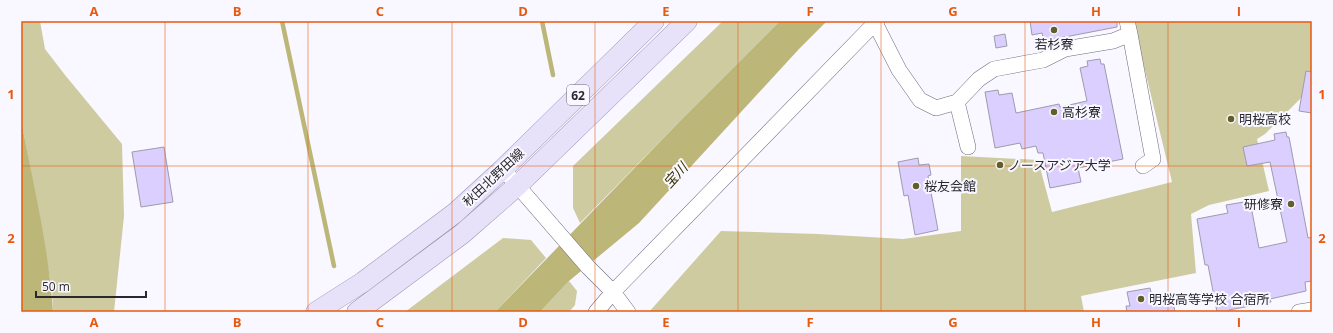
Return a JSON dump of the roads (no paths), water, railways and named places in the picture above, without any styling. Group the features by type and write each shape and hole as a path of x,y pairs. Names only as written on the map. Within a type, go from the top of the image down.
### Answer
{"main road":[{"name":"秋田北野田線","path":"316,312 362,282 455,213 503,169 654,21"},
{"name":"秋田北野田線","path":"357,312 462,234 517,186 687,21"}],"street":[{"path":"596,312 613,292 876,22 899,70 920,100 936,108 957,102 979,79 994,69 1043,60 1065,49 1113,41 1128,28"},
{"path":"1128,28 1153,159 1143,166"},
{"path":"957,102 968,147"},
{"path":"503,169 588,267 613,292 628,312"},
{"path":"613,292 618,312"},
{"path":"1299,312 1312,310"}],"water":[{"name":"宝川","path":"780,21 827,21 799,49 639,223 569,281 540,312 495,312 679,122"},
{"path":"21,120 48,264 53,312 21,312"}],"waterway":[{"path":"282,21 334,266"},
{"path":"542,21 553,75"}],"place":[{"name":"若杉寮","path":"1054,30"},
{"name":"高杉寮","path":"1054,112"},
{"name":"明桜高校","path":"1231,119"},
{"name":"ノースアジア大学","path":"1000,165"},
{"name":"桜友会館","path":"916,186"},
{"name":"研修寮","path":"1291,204"},
{"name":"明桜高等学校 合宿所","path":"1141,299"}]}
